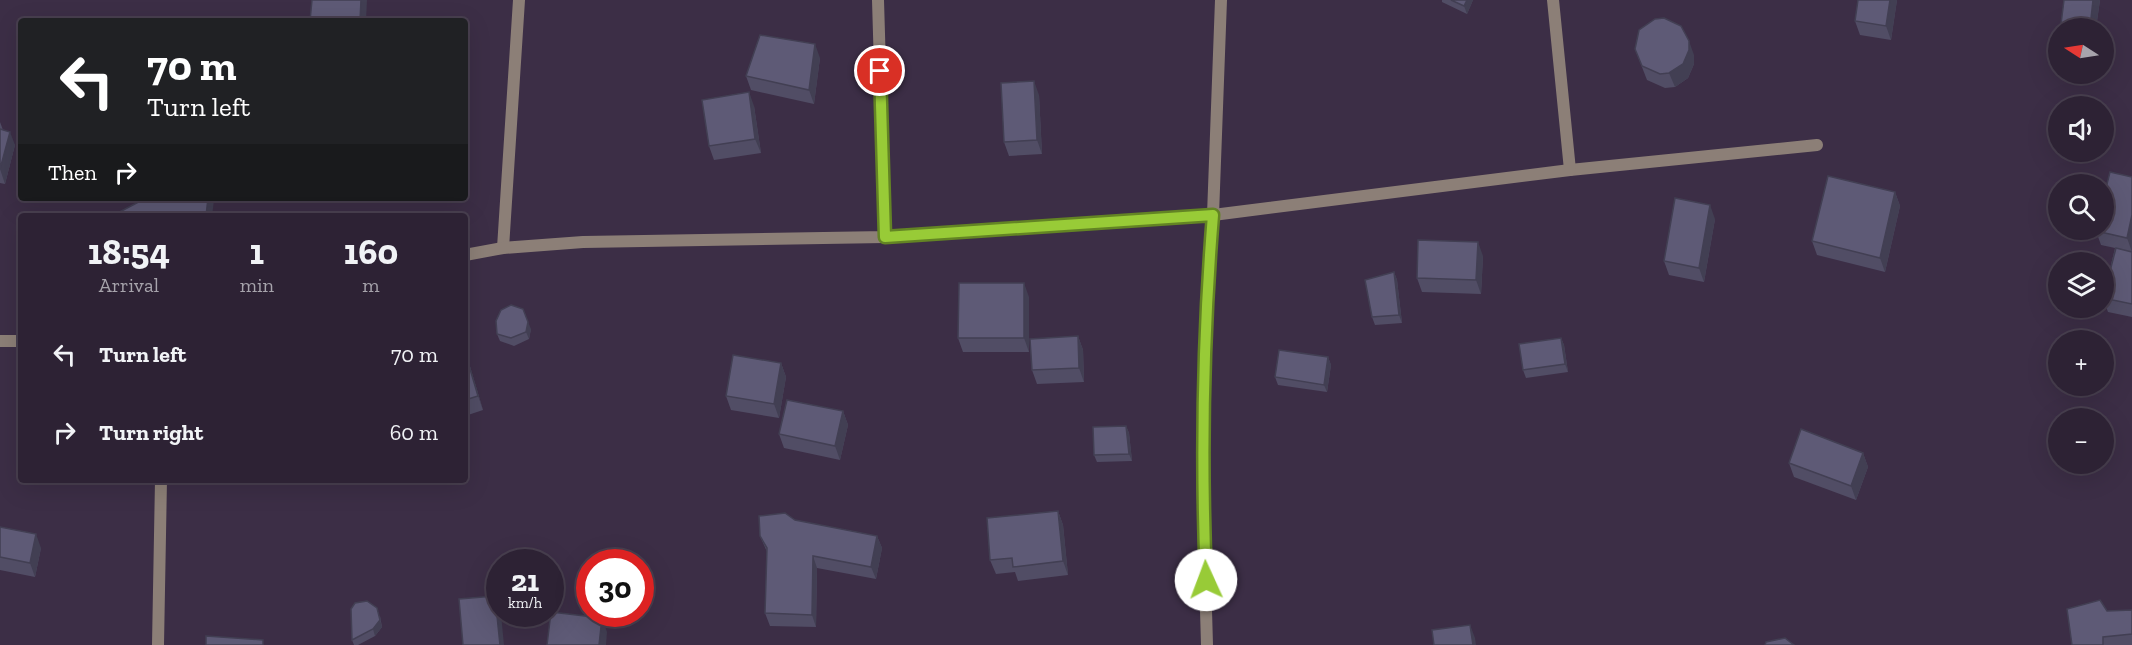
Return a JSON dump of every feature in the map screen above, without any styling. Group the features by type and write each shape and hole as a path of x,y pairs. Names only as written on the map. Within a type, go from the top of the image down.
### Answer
{"street":[{"path":"503,248 519,0"},
{"path":"878,0 885,237"},
{"path":"1207,645 1202,470 1208,274 1213,215 1221,0"},
{"path":"1553,0 1570,170"},
{"path":"468,254 503,248 583,242 885,237 1213,215 1570,170 1817,145"},
{"path":"0,341 18,341"},
{"path":"158,645 161,483"}],"building":[{"path":"312,0 361,0 360,18 310,18"},
{"path":"1451,0 1467,0 1464,6"},
{"path":"1858,0 1890,0 1886,26 1855,21"},
{"path":"2064,0 2093,0 2091,18 2062,18"},
{"path":"1664,18 1681,26 1689,41 1689,50 1683,64 1669,73 1660,74 1642,66 1635,49 1639,30 1655,19"},
{"path":"760,35 815,44 809,90 746,76"},
{"path":"1034,81 1037,140 1004,142 1001,83"},
{"path":"749,92 755,139 709,146 702,100"},
{"path":"0,129 10,132 0,169"},
{"path":"2110,172 2132,177 2132,215 2127,238 2114,235 2114,174 2110,174"},
{"path":"1828,176 1895,192 1880,258 1812,241"},
{"path":"1675,198 1710,205 1699,268 1664,261"},
{"path":"140,201 208,201 206,213 118,213"},
{"path":"1418,240 1478,242 1476,280 1417,278"},
{"path":"2116,248 2132,252 2132,304 2114,300"},
{"path":"1394,272 1399,315 1372,317 1365,280"},
{"path":"959,283 1024,283 1024,338 958,338"},
{"path":"511,305 523,309 528,322 526,332 511,338 497,334 496,321 501,310"},
{"path":"1078,336 1079,368 1032,370 1030,339"},
{"path":"1561,338 1565,364 1523,370 1519,344"},
{"path":"1279,350 1328,357 1324,385 1275,377"},
{"path":"733,355 781,363 774,404 726,396"},
{"path":"468,362 478,396 468,399"},
{"path":"787,400 843,411 835,446 779,434"},
{"path":"1126,426 1129,454 1094,455 1093,427"},
{"path":"1801,429 1863,453 1851,486 1789,463"},
{"path":"1058,511 1063,561 1013,567 1012,558 990,560 987,518"},
{"path":"785,513 795,520 877,536 871,567 813,556 812,615 765,613 767,548 760,536 759,516"},
{"path":"0,527 36,534 30,563 0,557"},
{"path":"486,597 486,627 498,627 500,645 463,645 459,599"},
{"path":"2100,600 2107,611 2132,610 2132,634 2103,637 2103,645 2072,645 2067,609"},
{"path":"367,601 377,608 380,620 373,629 352,640 351,609 355,603"},
{"path":"564,614 576,615 576,627 601,627 599,645 547,645 549,627 564,627"},
{"path":"1470,625 1473,645 1434,645 1432,630"},
{"path":"206,636 263,640 263,645 206,645"},
{"path":"1785,638 1794,645 1765,645 1766,642"}],"route":[{"path":"880,71 885,237 1213,215 1208,274 1202,470 1206,580"}]}
